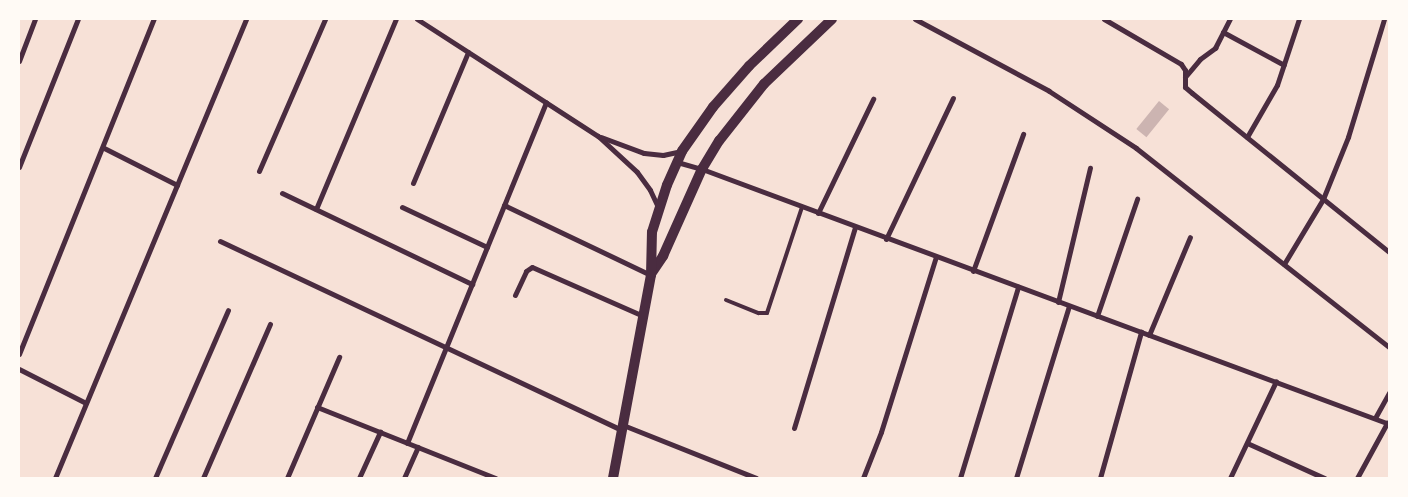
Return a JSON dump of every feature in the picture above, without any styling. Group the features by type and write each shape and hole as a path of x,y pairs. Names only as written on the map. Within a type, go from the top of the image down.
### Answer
{"main road":[{"path":"613,478 651,275 652,232 676,162 730,86 798,19"},
{"path":"651,275 662,256 702,169 719,141 749,101 832,19"}],"street":[{"path":"19,61 35,19"},
{"path":"19,167 78,19"},
{"path":"19,354 104,148 154,19"},
{"path":"55,478 246,19"},
{"path":"258,171 325,19"},
{"path":"316,208 396,19"},
{"path":"417,19 598,136 638,172 650,190 659,209"},
{"path":"916,19 1048,91 1096,120 1175,176 1389,347"},
{"path":"1104,19 1181,64 1185,70 1185,87 1389,252"},
{"path":"1184,78 1200,58 1215,48 1230,19"},
{"path":"1247,137 1277,85 1299,19"},
{"path":"1284,264 1323,199 1348,137 1384,19"},
{"path":"1223,32 1284,64"},
{"path":"412,183 468,52"},
{"path":"886,239 953,98"},
{"path":"818,213 873,99"},
{"path":"408,443 546,102"},
{"path":"973,271 1022,134"},
{"path":"598,136 644,153 663,154 682,151"},
{"path":"104,148 177,185"},
{"path":"676,162 702,169 886,239 1276,381 1388,424 1357,478"},
{"path":"1058,302 1090,168"},
{"path":"282,192 472,284"},
{"path":"1097,316 1136,199"},
{"path":"504,205 651,275"},
{"path":"402,207 487,247"},
{"path":"794,428 855,227"},
{"path":"1148,335 1190,237"},
{"path":"220,241 446,348 622,428 756,478"},
{"path":"864,478 881,432 936,257"},
{"path":"515,295 526,271 532,267 643,316"},
{"path":"960,478 1018,287"},
{"path":"1016,478 1069,306"},
{"path":"156,478 228,310"},
{"path":"203,478 270,324"},
{"path":"1100,478 1141,332"},
{"path":"287,478 339,357"},
{"path":"19,369 86,403"},
{"path":"1230,478 1276,381"},
{"path":"1375,418 1389,393"},
{"path":"318,407 495,478"},
{"path":"359,478 380,432"},
{"path":"1247,443 1324,478"},
{"path":"404,478 418,448"}],"lane":[{"path":"726,300 760,313 767,313 802,207"}],"building":[{"path":"1159,101 1169,109 1146,137 1136,129"}]}
